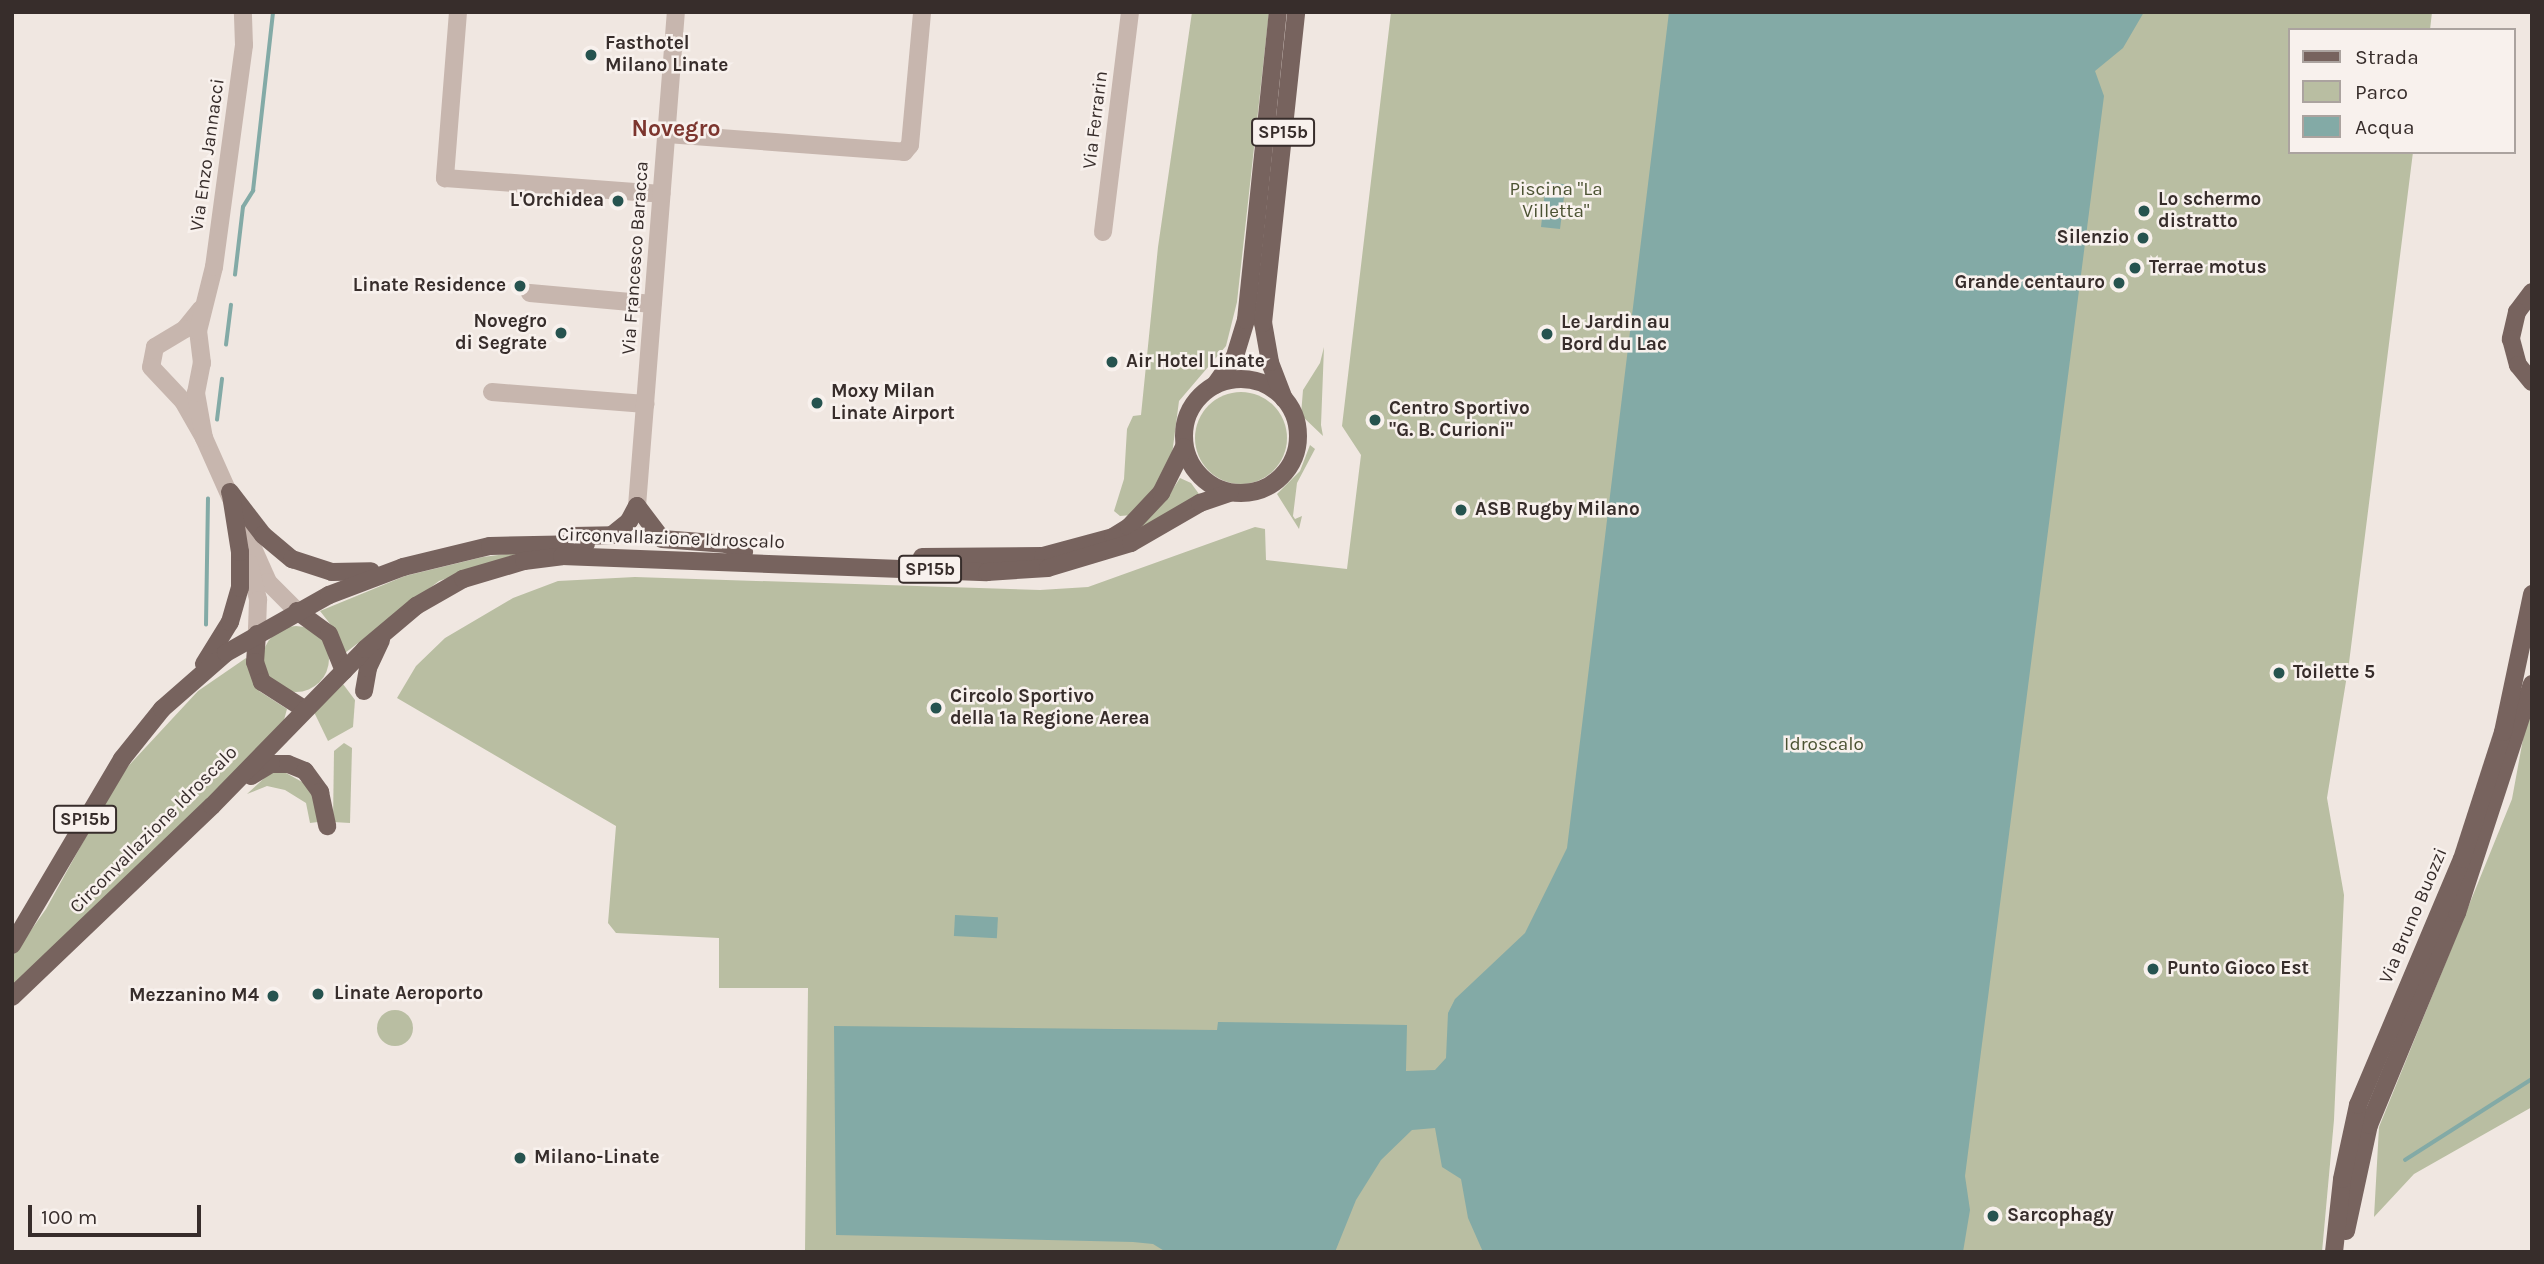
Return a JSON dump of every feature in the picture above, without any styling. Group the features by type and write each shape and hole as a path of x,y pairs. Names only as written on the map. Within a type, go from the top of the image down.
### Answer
{"main road":[{"name":"SP15b","path":"1184,447 1184,426 1192,406 1215,385 1235,356 1246,320 1278,12"},
{"name":"SP15b","path":"1229,492 1265,488 1292,463 1297,425 1284,400 1270,362 1264,323 1296,12"},
{"path":"2532,292 2517,312 2511,339 2515,359 2532,382"},
{"path":"1215,385 1254,381 1284,400"},
{"path":"1184,447 1199,477 1229,492"},
{"name":"Circonvallazione Idroscalo","path":"12,945 114,771 162,709 195,677 257,634 353,584 429,560 516,543 988,559 1073,550 1113,537 1142,515 1169,480 1184,447"},
{"path":"230,492 274,546 313,568 358,573 429,560"},
{"path":"195,677 224,635 239,595 241,559 230,492"},
{"name":"Circonvallazione Idroscalo","path":"12,998 212,806 304,709 396,621 463,579 551,556 987,572 1048,568 1130,543 1200,503 1229,492"},
{"path":"516,543 550,536 607,536 629,521 637,506 662,539 727,544 744,552"},
{"name":"Via Bruno Buozzi","path":"2334,1252 2358,1105 2462,859 2503,732 2532,594"},
{"path":"297,611 329,634 344,671"},
{"path":"364,691 376,649 396,621"},
{"path":"257,634 255,662 262,682 304,709"},
{"name":"Via Bruno Buozzi","path":"2341,1252 2369,1125 2457,913 2532,684"},
{"path":"212,806 261,767 288,764 311,779 327,826"}],"street":[{"name":"Via Enzo Jannacci","path":"204,438 197,377 202,363 198,347 214,267 243,51 243,12"},
{"path":"458,12 445,178 662,194"},
{"name":"Via Francesco Baracca","path":"637,506 676,12"},
{"path":"667,134 904,152 911,145 922,12"},
{"name":"Via Ferrarin","path":"1103,232 1130,12"},
{"path":"530,293 653,304"},
{"name":"Via Enzo Jannacci","path":"205,303 189,325 158,344 151,358 155,375 169,386 204,438 268,582 297,611"},
{"path":"173,336 189,339 198,347"},
{"path":"169,386 186,385 197,377"},
{"path":"492,393 646,404"},
{"name":"Via Enzo Jannacci","path":"230,492 256,589 257,634"}],"green space":[{"path":"1192,12 1269,12 1237,302 1226,346 1179,401 1170,470 1132,515 1120,516 1114,511 1124,479 1127,429 1133,416 1141,415 1158,247"},
{"name":"Idroscalo","path":"1391,12 2432,12 2430,28 2288,28 2288,154 2413,154 2349,663 2327,798 2344,895 2334,1120 2322,1252 805,1252 808,988 719,988 719,938 616,933 608,923 616,826 397,698 416,666 445,638 513,598 558,581 635,577 1040,590 1088,587 1255,527 1265,529 1266,560 1347,569 1361,455 1342,426"},
{"path":"1324,347 1321,425 1323,436 1301,415 1303,390 1320,363"},
{"path":"1241,392 1259,396 1273,406 1283,420 1287,438 1283,456 1273,470 1259,480 1241,484 1223,480 1209,470 1199,456 1195,438 1199,420 1209,406 1223,396"},
{"path":"1310,445 1315,449 1297,483 1293,516 1295,519 1302,516 1299,529 1277,494 1300,471"},
{"path":"1180,478 1191,483 1199,494 1147,527 1134,529 1169,495"},
{"path":"522,552 439,581 345,653 338,634 320,611 405,576 483,557"},
{"path":"296,626 309,629 319,636 326,646 329,659 326,672 319,682 309,689 296,692 283,689 273,682 266,672 263,659 266,646 273,636 283,629"},
{"path":"246,658 259,691 287,709 284,720 207,801 12,988 12,957 46,909 120,775 198,691"},
{"path":"343,684 355,700 353,727 328,741 314,712"},
{"path":"2532,690 2532,1107 2414,1174 2374,1217 2379,1127 2512,799"},
{"path":"344,743 352,748 350,823 333,822 334,751"},
{"path":"270,773 286,773 304,783 313,796 318,822 310,823 306,803 285,790 267,786 247,794"},
{"path":"395,1010 407,1016 413,1028 407,1040 395,1046 383,1040 377,1028 383,1016"}],"water":[{"name":"Idroscalo","path":"1669,12 2144,12 2123,48 2095,71 2104,96 1965,1176 1970,1210 1963,1252 1483,1252 1468,1218 1461,1179 1442,1167 1435,1128 1412,1130 1381,1160 1356,1200 1335,1252 1166,1252 1153,1244 1133,1242 836,1235 834,1026 1217,1030 1218,1022 1407,1025 1406,1071 1435,1070 1446,1058 1448,1013 1455,999 1525,933 1567,848"},
{"path":"1546,182 1571,185 1570,195 1564,197 1560,229 1541,227"},
{"path":"955,915 998,917 997,938 954,936"}],"waterway":[{"path":"235,275 243,207 253,191 273,12"},
{"path":"226,345 231,305"},
{"path":"217,420 222,379"},
{"path":"206,625 208,499"},
{"path":"2405,1160 2532,1079"}],"place":[{"name":"Fasthotel Milano Linate","path":"591,55"},
{"name":"L'Orchidea","path":"618,201"},
{"name":"Lo schermo distratto","path":"2144,211"},
{"name":"Silenzio","path":"2143,238"},
{"name":"Terrae motus","path":"2135,268"},
{"name":"Grande centauro","path":"2119,283"},
{"name":"Linate Residence","path":"520,286"},
{"name":"Novegro di Segrate","path":"561,333"},
{"name":"Le Jardin au Bord du Lac","path":"1547,334"},
{"name":"Air Hotel Linate","path":"1112,362"},
{"name":"Moxy Milan Linate Airport","path":"817,403"},
{"name":"Centro Sportivo \"G. B. Curioni\"","path":"1375,420"},
{"name":"ASB Rugby Milano","path":"1461,510"},
{"name":"Toilette 5","path":"2279,673"},
{"name":"Circolo Sportivo della 1ª Regione Aerea","path":"936,708"},
{"name":"Punto Gioco Est","path":"2153,969"},
{"name":"Linate Aeroporto","path":"318,994"},
{"name":"Mezzanino M4","path":"273,996"},
{"name":"Milano-Linate","path":"520,1158"},
{"name":"Sarcophagy","path":"1993,1216"}],"district":[{"name":"Novegro","path":"676,129"}],"park label":[{"name":"Piscina \"La Villetta\"","path":"1556,201"}]}
